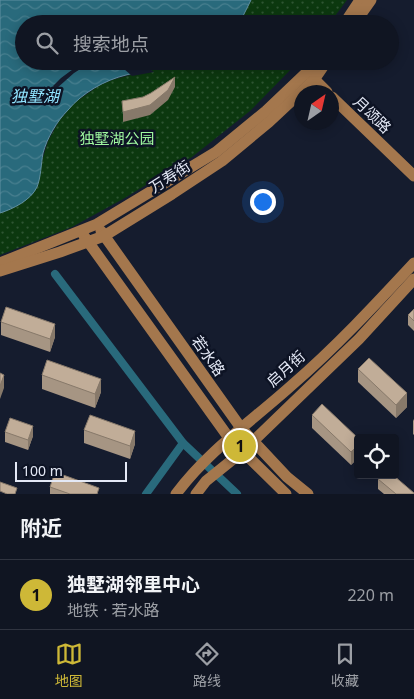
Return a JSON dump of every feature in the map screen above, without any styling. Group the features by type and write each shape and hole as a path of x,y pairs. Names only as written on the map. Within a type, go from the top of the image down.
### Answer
{"street":[{"path":"350,15 360,0"},
{"path":"360,15 371,0"},
{"name":"万寿街","path":"58,247 216,152 311,76 313,70"},
{"name":"万寿街","path":"0,263 58,247 89,242 104,236 222,161 269,122 317,70"},
{"path":"311,76 320,85"},
{"name":"月颂路","path":"339,104 414,176"},
{"name":"若水路","path":"96,224 241,428 252,442 287,477 308,494"},
{"name":"若水路","path":"81,232 229,438 286,494"},
{"name":"万寿街","path":"0,271 27,257"},
{"name":"启月街","path":"176,494 211,452 293,384 356,326 414,263"},
{"name":"启月街","path":"196,494 206,481 224,464 242,452 359,339 414,279"}],"green space":[{"path":"251,0 347,0 336,15 244,15"},
{"name":"独墅湖公园","path":"149,70 290,70 250,111 192,157 123,199 72,227 0,255 0,209 41,164 48,141 59,121 74,103 100,85"}],"water":[{"name":"独墅湖","path":"0,0 251,0 244,15 15,15 15,70 148,70 118,77 94,88 80,98 60,119 50,136 43,153 39,179 34,192 21,203 0,213"}],"pier":[{"path":"72,70 79,70 56,89 53,86"},
{"path":"125,70 151,70 154,72 132,76"}],"building":[{"path":"175,77 168,90 150,105 123,112 122,101 143,97"},
{"path":"6,307 55,324 50,339 1,322"},
{"path":"414,309 414,321 408,315"},
{"path":"369,358 407,393 396,405 358,369"},
{"path":"47,360 101,379 95,394 42,375"},
{"path":"0,373 4,375 0,386"},
{"path":"322,404 354,434 354,449 351,452 312,415"},
{"path":"90,415 135,431 130,446 84,430"},
{"path":"10,418 33,426 28,440 5,432"},
{"path":"55,472 99,488 97,494 70,494 50,487"},
{"path":"378,479 398,479 414,493 396,494"},
{"path":"0,482 17,488 15,494 7,494 0,491"}],"waterway":[{"path":"55,274 183,443 237,494"},
{"path":"146,494 183,443"}],"place":[{"name":"独墅湖邻里中心","path":"240,446"}]}
